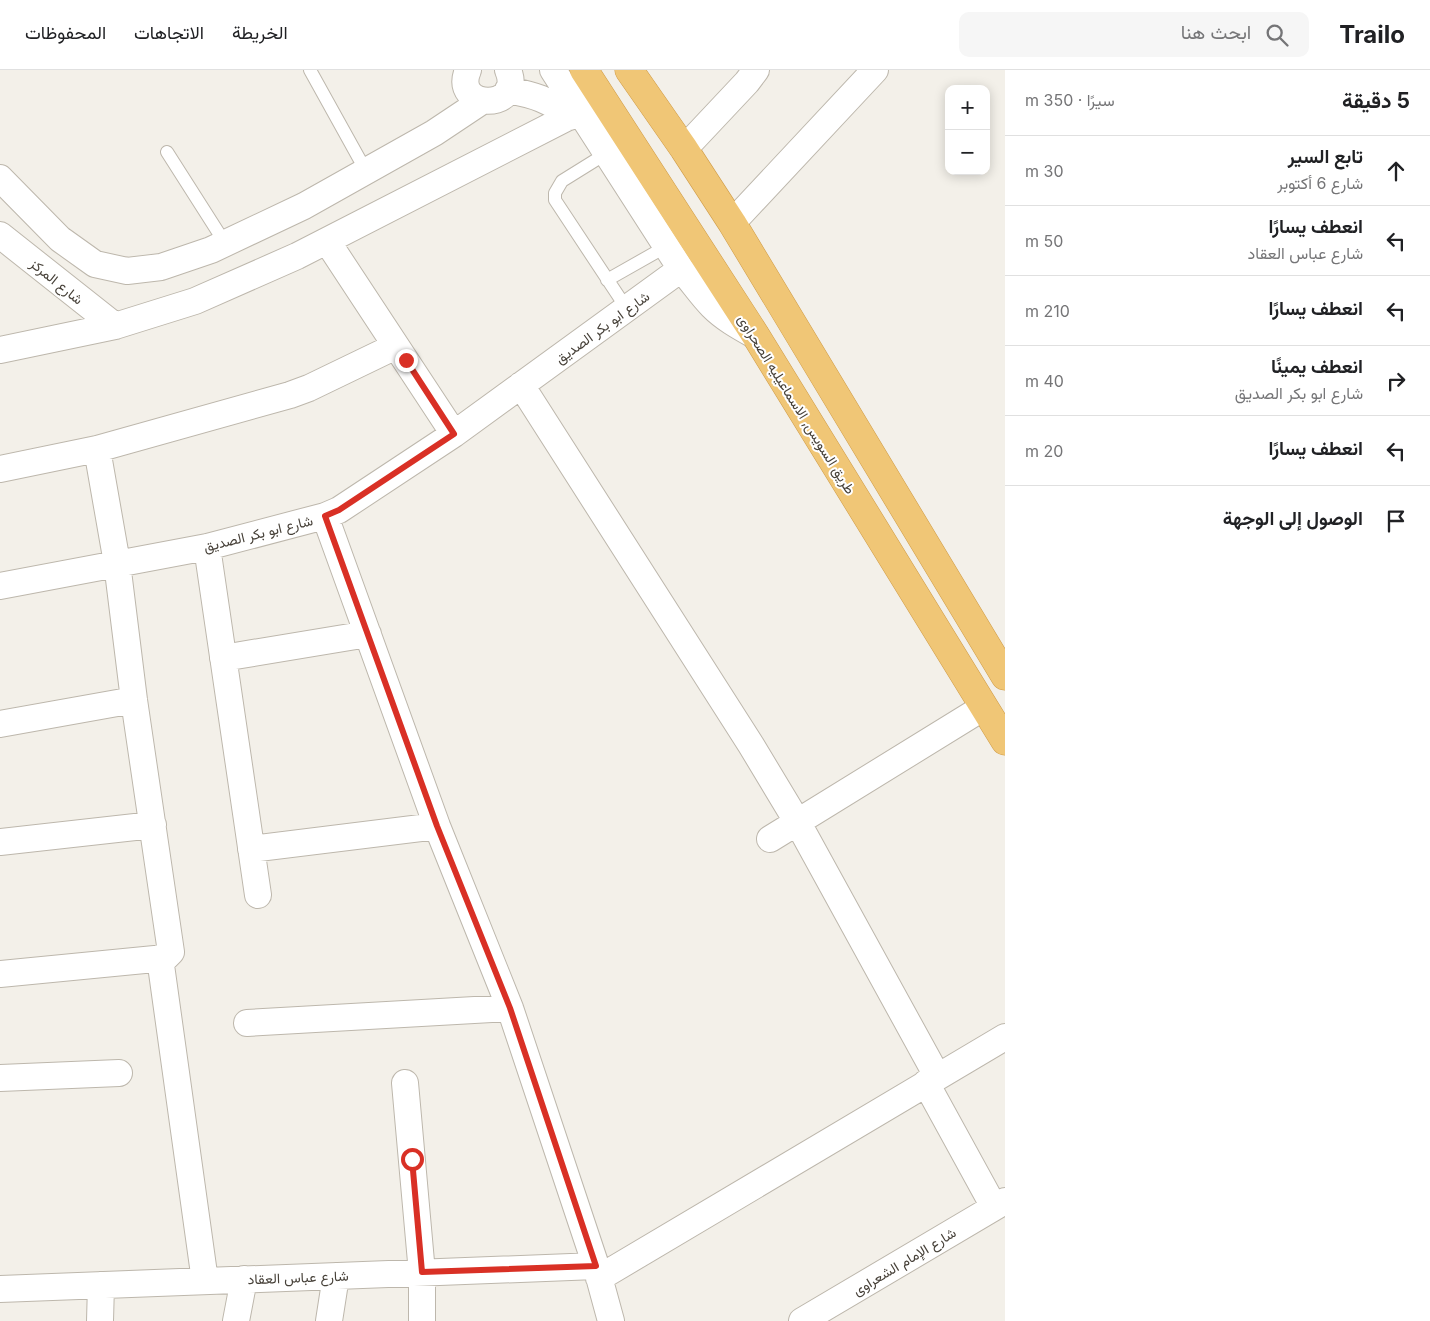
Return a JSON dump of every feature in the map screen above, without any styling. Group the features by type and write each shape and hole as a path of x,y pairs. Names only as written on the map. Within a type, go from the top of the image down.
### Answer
{"highway":[{"name":"طريق السويس, الاسماعيليه الصحراوى","path":"584,70 756,336 1005,741"},
{"path":"629,70 684,149 732,223 1005,676"}],"street":[{"path":"468,70 465,80 466,87 470,93 482,101 489,102 503,96 508,80 534,96 575,114"},
{"path":"554,70 575,114 607,153 681,269 712,306 732,323 756,336"},
{"path":"684,149 756,70"},
{"path":"732,223 875,70"},
{"path":"0,178 60,239 95,264 127,271 161,267 211,250 304,206 434,133 482,101"},
{"path":"0,350 115,326 195,301 297,256 575,114"},
{"name":"شارع المركز","path":"0,235 115,326"},
{"path":"327,241 454,434"},
{"name":"شارع ابو بكر الصديق","path":"0,586 207,547 325,516 339,510 454,434 681,269"},
{"path":"0,469 97,449 290,394 322,382 396,346"},
{"path":"521,384 751,744 798,823 932,1080 1000,1204"},
{"path":"0,974 160,958 169,955 172,949 134,700 117,563 97,449"},
{"path":"325,516 437,826 510,1008 598,1272 612,1321"},
{"path":"207,547 258,894"},
{"path":"223,658 368,634"},
{"path":"0,724 134,700"},
{"path":"770,839 984,707"},
{"path":"0,842 153,825"},
{"path":"251,849 437,826"},
{"path":"160,958 205,1281"},
{"path":"247,1022 510,1008"},
{"path":"598,1272 1005,1037"},
{"path":"0,1078 120,1074"},
{"path":"405,1084 422,1272 422,1321"},
{"name":"شارع الإمام الشعراوى","path":"815,1317 1000,1204"},
{"name":"شارع عباس العقاد","path":"0,1289 422,1272 598,1272"},
{"path":"329,1321 336,1276"},
{"path":"236,1321 244,1279"},
{"path":"100,1285 100,1321"}],"lane":[{"path":"310,70 366,171"},
{"path":"167,152 225,243"},
{"path":"607,153 562,181 555,193 555,200 627,309"},
{"path":"607,280 667,246"}],"route":[{"path":"406,360 454,434 339,510 325,516 437,826 510,1008 596,1266 422,1272 412,1159"}]}
